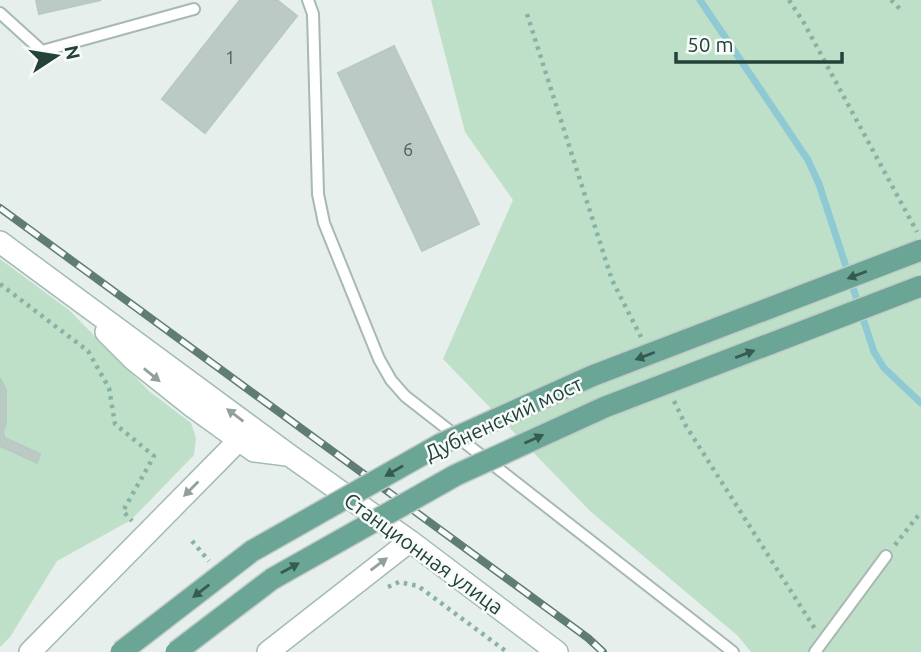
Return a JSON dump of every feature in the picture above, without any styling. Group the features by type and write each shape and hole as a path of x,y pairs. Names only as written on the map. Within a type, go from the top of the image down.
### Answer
{"main road":[{"name":"Станционная улица","path":"0,242 410,541 557,652"},
{"name":"Дубненский мост","path":"121,652 253,551 440,444 592,376 921,250"},
{"name":"Станционная улица","path":"50,277 134,360 239,440 254,451 289,455"},
{"name":"Дубненский мост","path":"176,652 272,579 456,475 605,407 921,286"},
{"path":"30,652 239,440"},
{"path":"268,652 410,541"}],"lane":[{"path":"308,0 313,14 318,194 324,223 379,359 391,380 416,405 733,652"},
{"path":"0,13 42,51 194,9"},
{"path":"815,652 886,556"}],"path":[{"path":"789,0 921,239"},
{"path":"891,0 900,9"},
{"path":"0,284 88,351 109,388 115,424 154,456 123,511 135,524"},
{"path":"886,556 921,512"},
{"path":"192,541 213,565"},
{"path":"384,589 399,582 418,586 508,652"}],"green space":[{"path":"431,0 921,0 921,652 751,652 738,636 590,511 443,359 513,200 465,132"},
{"path":"0,259 69,310 149,391 191,423 196,438 194,455 131,520 57,561 10,637 0,647"}],"building":[{"path":"36,0 101,0 39,14"},
{"path":"240,0 277,0 297,16 205,133 162,99"},
{"path":"394,46 479,224 422,251 338,73"},
{"path":"0,378 6,390 6,423 3,432 5,438 40,454 37,463 0,446"}],"waterway":[{"path":"700,0 808,160 819,184 874,352 884,368 921,403"}],"railway":[{"path":"0,208 588,638 603,652"}]}
